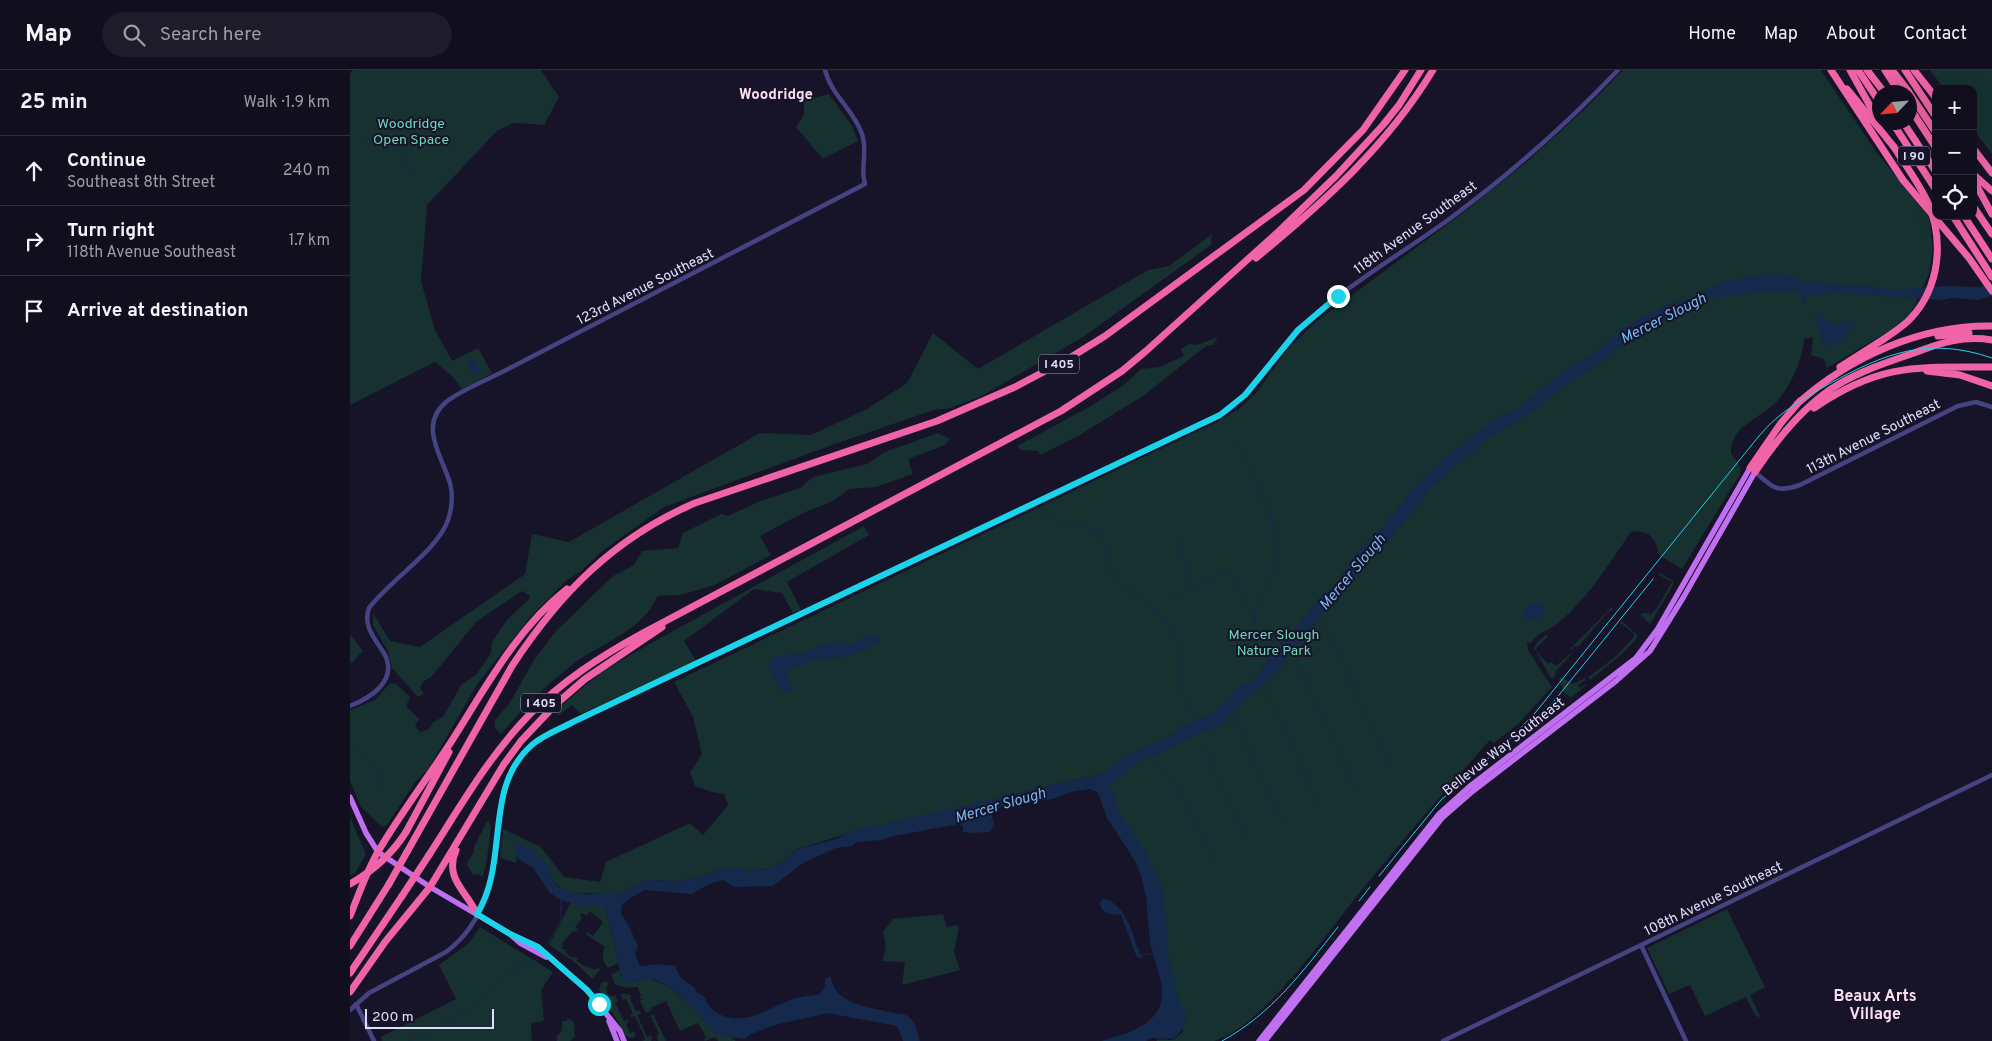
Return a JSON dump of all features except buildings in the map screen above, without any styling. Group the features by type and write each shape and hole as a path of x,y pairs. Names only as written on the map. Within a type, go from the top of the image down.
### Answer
{"highway":[{"name":"I 405","path":"350,946 389,884 512,666 538,628 590,569 636,535 678,510 716,495 955,414 1015,388 1068,359 1105,336 1304,190 1363,130 1405,70"},
{"name":"I 405","path":"350,973 497,752 528,715 546,699 590,664 622,644 1061,411 1122,371 1204,300 1278,232 1360,152 1399,105 1421,70"},
{"path":"1204,300 1307,216 1367,158 1394,127 1433,70"},
{"path":"1831,70 1894,147"},
{"path":"1831,70 1903,180 1969,258 1992,291"},
{"path":"1752,470 1770,437 1797,404 1829,375 1912,318 1926,297 1935,274 1938,246 1928,204 1850,70"},
{"path":"1858,70 1872,91"},
{"path":"1867,70 1879,85"},
{"path":"1884,70 1894,85"},
{"path":"1892,70 1903,85"},
{"path":"1905,70 1932,111"},
{"path":"1914,70 1932,93"},
{"path":"1917,105 1934,130"},
{"name":"I 90","path":"1917,119 1932,142"},
{"name":"I 90","path":"1897,130 1932,184"},
{"path":"1909,130 1932,166"},
{"path":"1977,153 1992,173"},
{"path":"1974,175 1992,191"},
{"path":"1977,187 1992,214"},
{"path":"1984,200 1992,209"},
{"path":"1977,212 1992,234"},
{"path":"1956,220 1992,277"},
{"path":"1967,220 1992,259"},
{"path":"1797,404 1820,385 1884,348 1921,336 1959,328 1992,326"},
{"path":"1857,362 1899,345 1936,336 1966,333 1992,335"},
{"path":"1752,470 1790,427 1826,393 1867,370 1947,341 1971,338 1992,340"},
{"path":"1790,427 1806,413 1827,399 1864,379 1894,370 1918,367 1992,367"},
{"path":"1827,399 1870,380 1904,372 1947,373 1972,378 1992,386"},
{"path":"350,916 378,852 500,664 529,626 556,598 583,576"},
{"path":"350,992 391,934 430,887 467,824 521,741 555,705 601,667 700,602"},
{"path":"350,884 380,862 406,832 468,716"},
{"path":"467,824 454,856 453,869 456,883 477,914"}],"main road":[{"name":"Bellevue Way Southeast","path":"1257,1041 1267,1031 1438,814 1469,787 1636,658 1689,581 1737,503 1752,470"},
{"name":"Bellevue Way Southeast","path":"1266,1041 1442,818 1466,796 1632,669 1650,651 1752,470"},
{"path":"1562,723 1571,708"},
{"path":"350,797 366,833 378,852 430,887 510,934 538,947 587,990 620,1031 624,1041"},
{"path":"608,1016 618,1041"}],"street":[{"name":"123rd Avenue Southeast","path":"350,706 374,694 382,685 387,673 386,656 368,628 367,617 370,608 438,538 448,522 452,502 450,485 433,439 433,428 438,412 452,399 866,184 863,174 865,154 862,135 856,122 830,85 825,70"},
{"name":"118th Avenue Southeast","path":"350,1010 370,993 446,952 457,942 477,914 487,896 493,875 505,786 518,760 534,744 573,722 1226,412 1245,395 1286,344 1311,318 1338,296 1450,218 1507,173 1553,134 1618,70"},
{"name":"113th Avenue Southeast","path":"1752,470 1769,485 1780,490 1800,485 1958,406 1976,402 1992,406"},
{"name":"108th Avenue Southeast","path":"1442,1041 1992,775"},
{"path":"1641,946 1686,1041"},
{"path":"356,1004 374,1041"}],"green space":[{"name":"Woodridge Open Space","path":"353,70 541,70 559,97 544,125 513,123 497,131 427,205 421,281 435,330 452,361 478,348 492,373 462,389 452,376 435,362 350,405 350,74"},
{"name":"Mercer Slough Nature Park","path":"1623,70 1821,70 1877,153 1929,217 1933,250 1929,274 1916,301 1918,301 1899,325 1827,368 1824,359 1811,355 1813,337 1804,339 1801,356 1790,384 1773,405 1740,430 1735,437 1731,453 1741,468 1740,474 1682,569 1659,555 1656,543 1647,533 1631,532 1598,580 1575,607 1556,625 1534,638 1532,642 1527,643 1528,650 1552,687 1517,725 1494,743 1490,740 1361,891 1294,975 1254,1017 1233,1032 1214,1041 1157,1041 1157,1039 1173,1040 1183,1032 1171,999 1145,864 1097,775 847,834 797,849 784,861 770,868 747,872 721,869 699,878 675,881 647,880 617,894 574,894 562,890 553,881 549,867 517,844 516,863 500,858 503,829 541,847 564,877 600,882 606,862 690,823 703,835 728,805 724,794 695,786 690,773 702,754 693,717 674,682 1217,422 1239,409 1257,392 1286,351 1317,321 1468,209 1529,160 1587,107"},
{"path":"1930,70 1992,70 1992,154 1977,134 1977,85 1941,85"},
{"path":"829,94 852,126 858,141 823,159 796,127 804,115 804,101"},
{"path":"1212,234 1211,245 1083,337 980,397 947,409 937,409 832,445 664,507 601,552 580,572 567,580 532,615 478,683 427,771 415,782 387,825 382,827 361,807 350,781 350,710 375,700 389,684 395,683 410,697 406,706 419,719 415,726 420,732 429,729 433,722 443,717 461,685 477,674 491,653 492,642 507,620 530,596 522,591 477,621 432,676 423,682 420,688 424,694 418,697 392,668 388,651 373,625 373,613 390,641 420,647 525,574 532,534 569,542 760,433 811,435 867,409 907,383 933,333 978,369 1148,270 1169,266"},
{"path":"1218,337 1213,345 1206,346 1143,396 1078,436 1040,455 1038,451 1021,450 1017,446 1089,407 1124,385 1141,369 1160,367 1184,356 1181,349 1189,344 1197,345"},
{"path":"938,433 950,439 945,445 908,459 913,474 876,487 849,489 833,501 803,513 760,536 771,555 715,585 680,595 658,596 641,619 624,633 585,656 556,678 518,714 501,734 495,728 495,720 509,704 534,660 556,631 613,576 634,565 642,551 678,548 683,533 721,514 728,516 758,502 800,488 813,477 867,464 885,452"},
{"path":"864,526 869,535 787,582 801,610 793,613 782,593 754,589 684,641 696,661 581,714 572,705 559,715 555,711 603,671"},
{"path":"1660,573 1673,581 1673,585 1650,624 1640,614 1649,613 1651,615 1672,582 1659,575"},
{"path":"1612,607 1613,610 1608,612 1578,647 1575,646 1571,650 1570,649"},
{"path":"1622,621 1637,635 1637,638 1623,653 1590,680 1588,677 1614,658 1634,637 1633,633 1620,622"},
{"path":"350,634 363,651 350,664"},
{"path":"1547,634 1548,636 1535,650 1534,648 1538,641"},
{"path":"1576,649 1556,671 1554,678 1551,678 1535,650 1548,664 1551,662 1556,666"},
{"path":"1560,677 1573,684 1585,678 1586,680 1578,685 1580,688 1588,683 1571,698 1565,693 1559,681"},
{"path":"350,817 366,854 355,873 350,875"},
{"path":"487,821 491,825 483,877 478,874 473,875 467,865"},
{"path":"571,902 579,905 602,905 607,915 619,963 608,968 603,958 605,947 586,934 587,932 593,936 603,922 590,911 586,916 582,913 580,914 582,918 575,927 578,929 576,932 573,931 562,943 564,946 561,947 564,950 567,949 565,952 572,958 574,956 584,966 596,970 598,967 600,970 592,979 576,963 549,945"},
{"path":"1727,909 1765,987 1750,995 1761,1018 1755,1015 1746,997 1705,1016 1690,985 1669,994 1647,948"},
{"path":"943,914 947,927 957,925 959,927 954,952 960,970 902,985 905,962 882,961 886,947 883,932 893,919"},
{"path":"480,927 553,972 541,990 544,1021 531,1023 532,1041 382,1041 381,1037 456,999 439,965 469,943"},
{"path":"621,970 620,975 631,982 650,979 668,986 736,1041 718,1041 715,1037 705,1041 706,1037 698,1023 680,1031 666,1001 651,1008 652,1010 646,1013 640,1001 643,999 639,998 641,996 637,987 626,988 615,984 611,974"},
{"path":"606,981 609,984 606,988 608,994 611,996 615,995 618,1001 615,1002 624,1021 627,1020 629,1022 626,1024 630,1033 635,1032 635,1037 630,1038 626,1036 599,990 601,983"},
{"path":"623,993 632,996 630,999 636,1011 639,1010 641,1013 637,1015 647,1037 652,1036 651,1041 643,1041 645,1038 635,1016 631,1017 630,1015 633,1013 626,999 623,1000 621,995"},
{"path":"653,1014 666,1041 658,1041 657,1034 659,1033 651,1017 648,1017"},
{"path":"567,1018 574,1022 575,1037 570,1041 557,1041 557,1036 562,1030 562,1021 567,1021"}],"water":[{"name":"Mercer Slough","path":"1768,273 1792,276 1800,282 1810,281 1840,285 1871,286 1893,290 1944,286 1979,287 1992,282 1992,296 1977,300 1952,298 1941,300 1833,293 1818,296 1803,295 1806,302 1804,305 1797,292 1790,290 1783,293 1768,291 1708,298 1645,329 1624,342 1608,357 1567,384 1532,412 1490,437 1433,486 1385,545 1372,556 1339,599 1323,613 1276,672 1227,717 1225,723 1212,730 1203,731 1162,753 1137,762 1110,785 1119,813 1147,853 1151,866 1158,875 1161,886 1165,906 1169,959 1179,1002 1187,1015 1185,1026 1174,1039 1151,1038 1146,1041 1101,1041 1131,1031 1149,1020 1156,1013 1161,1003 1162,987 1153,954 1140,955 1144,958 1137,958 1121,915 1105,912 1101,907 1102,899 1109,900 1120,909 1129,923 1139,949 1139,954 1153,953 1150,943 1146,897 1141,876 1135,861 1107,818 1098,793 1090,789 1070,792 1053,799 1006,805 997,809 992,816 994,825 990,832 963,832 963,826 959,824 889,837 883,840 856,842 852,846 836,848 803,863 773,886 734,887 723,880 709,884 692,894 645,890 622,905 621,914 638,946 635,954 640,966 660,964 675,966 681,978 695,988 696,992 702,995 717,1013 727,1017 738,1018 758,1014 787,1001 820,994 825,986 825,979 831,977 839,994 846,999 865,1006 903,1014 912,1019 920,1041 903,1041 897,1026 828,1013 775,1025 751,1034 745,1039 722,1036 714,1032 677,993 662,983 653,980 622,981 607,915 602,905 579,905 561,900 550,893 533,868 517,858 515,852 517,843 534,851 549,867 553,881 557,886 574,894 617,894 647,880 675,881 699,878 721,869 738,867 747,872 770,868 784,861 797,849 836,839 853,831 1102,774 1129,754 1147,748 1150,744 1162,741 1183,726 1210,715 1238,687 1256,678 1271,654 1300,623 1319,598 1340,580 1344,571 1358,552 1382,529 1414,487 1449,454 1500,416 1518,409 1561,373 1599,350 1623,327 1668,304 1691,298 1721,283"},
{"path":"1815,311 1825,320 1834,323 1857,322 1839,343 1829,346 1823,343 1815,318"},
{"path":"474,359 481,372 474,376 467,363"},
{"path":"1531,603 1536,603 1543,607 1544,613 1539,619 1528,621 1523,615 1524,609"},
{"path":"864,636 877,636 881,641 860,652 838,658 819,659 799,665 788,671 787,676 792,690 789,693 785,694 780,688 769,669 768,665 773,657 807,652 819,645 833,642 855,643"}],"waterway":[{"path":"357,143 362,144 369,140 374,143 382,142 396,149 404,159 409,171 418,180"},
{"path":"1234,437 1272,517 1277,562 1271,580 1254,613 1256,625 1263,635 1279,645"},
{"path":"1042,512 1060,521 1098,531 1103,538 1112,573 1122,585 1154,608 1173,630 1183,676 1184,701 1196,721"},
{"path":"1175,537 1194,587"},
{"path":"1173,598 1230,570 1256,623"},
{"path":"1320,616 1393,772"},
{"path":"1292,650 1356,790"},
{"path":"1261,687 1273,704 1320,807"},
{"path":"1231,714 1283,824"},
{"path":"350,742 376,769 380,793 390,803"},
{"path":"1202,742 1247,841"},
{"path":"1155,756 1161,767 1172,776 1214,861"},
{"path":"546,946 561,920 561,900"},
{"path":"409,1041 433,1030 474,1006 511,970 534,962 537,959"}],"tram line":[{"path":"1379,876 1441,800 1510,739 1535,713 1759,436 1775,420 1829,384 1888,356 1927,348 1947,348 1992,358"},
{"path":"1546,711 1653,579"},
{"path":"1359,901 1370,887"},
{"path":"1222,1041 1257,1018 1272,1004 1299,975 1338,927"}],"district":[{"name":"Woodridge","path":"776,94"},
{"name":"Beaux Arts Village","path":"1875,1004"}],"route":[{"path":"599,1004 568,972 538,947 510,934 477,914 487,896 493,875 505,786 514,766 527,750 548,734 866,585 1226,412 1238,403 1255,384 1298,330 1338,296"}]}
